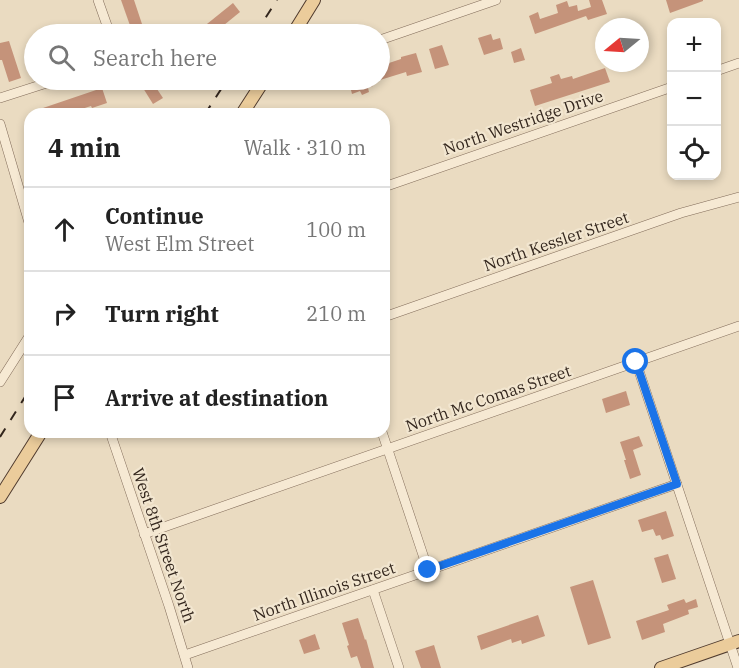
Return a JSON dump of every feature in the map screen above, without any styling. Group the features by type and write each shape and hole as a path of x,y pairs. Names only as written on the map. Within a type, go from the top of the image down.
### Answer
{"main road":[{"path":"298,24 314,0"},
{"path":"246,108 258,90"},
{"path":"0,497 37,438"},
{"path":"661,668 735,642"}],"street":[{"path":"98,0 106,24"},
{"path":"390,37 496,0"},
{"path":"721,70 739,63"},
{"name":"North Westridge Drive","path":"390,185 667,89"},
{"path":"0,98 25,90"},
{"path":"0,124 24,206"},
{"name":"North Kessler Street","path":"390,315 681,213 739,197"},
{"name":"North Mc Comas Street","path":"144,534 739,326"},
{"path":"0,382 24,344"},
{"path":"636,362 677,484 735,642 738,668"},
{"name":"West 8th Street North","path":"112,438 188,668"},
{"path":"384,438 428,570"},
{"name":"North Illinois Street","path":"185,655 677,484"},
{"path":"373,590 399,668"}],"building":[{"path":"121,0 134,0 142,24 129,24"},
{"path":"589,0 602,0 607,14 588,20 586,16 535,34 529,16 538,12 540,19 558,13 556,5 567,1 569,7 577,5 578,11 591,7"},
{"path":"666,0 703,0 703,1 670,13"},
{"path":"233,3 240,12 225,24 207,24"},
{"path":"491,34 493,40 500,38 503,49 484,55 478,38"},
{"path":"9,41 21,78 9,82 2,60 0,60 0,43"},
{"path":"442,45 449,65 435,69 429,49"},
{"path":"521,48 525,60 514,63 511,52"},
{"path":"416,53 422,72 407,76 406,72 390,77 390,63"},
{"path":"595,71 606,72 610,82 535,106 530,90 552,83 550,77 559,74 561,79 572,76 573,79"},
{"path":"96,90 103,90 107,103 92,108 91,106 43,108"},
{"path":"144,90 158,90 163,98 153,104"},
{"path":"351,90 368,90 369,92 362,95 360,91 352,94"},
{"path":"626,391 630,405 606,413 602,399"},
{"path":"639,436 643,446 633,450 641,475 630,479 620,442"},
{"path":"666,511 674,536 662,540 660,535 656,536 653,529 642,532 638,520"},
{"path":"668,554 676,579 662,583 654,558"},
{"path":"593,580 611,638 588,645 570,587"},
{"path":"684,599 686,603 696,599 698,607 688,610 689,614 663,624 665,632 642,640 636,621 669,610 667,605"},
{"path":"538,615 545,636 522,644 521,640 512,643 511,639 481,650 477,636"},
{"path":"358,618 374,668 361,668 357,656 351,658 347,646 349,645 342,623"},
{"path":"315,634 320,649 304,654 299,640"},
{"path":"434,645 441,668 421,668 415,651"}],"railway":[{"path":"261,24 277,0"},
{"path":"209,108 221,90"},
{"path":"0,437 24,399"}],"route":[{"path":"428,570 677,484 636,362"}]}
